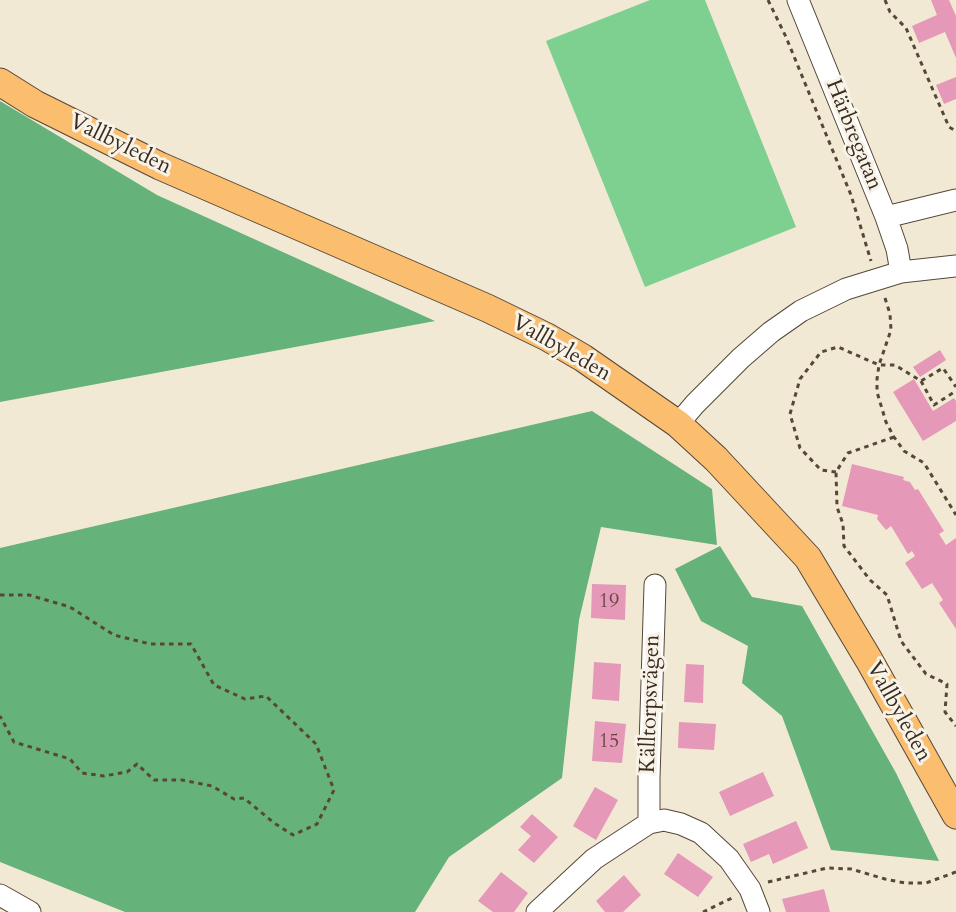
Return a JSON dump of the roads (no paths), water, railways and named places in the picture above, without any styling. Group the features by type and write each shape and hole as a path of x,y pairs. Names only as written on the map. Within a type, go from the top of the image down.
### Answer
{"main road":[{"name":"Vallbyleden","path":"0,82 35,104 160,166 487,308 547,337 593,365 678,424 716,459 808,558 956,815"}],"street":[{"name":"Härbregatan","path":"798,0 886,217 897,249 901,272"},
{"path":"886,217 956,200"},
{"path":"678,424 741,358 801,311 835,294 901,272 956,266"},
{"name":"Källtorpsvägen","path":"649,823 655,585"},
{"path":"537,912 594,859 649,823 664,820 681,824 701,833 729,859 750,889 759,912"},
{"path":"0,895 30,912"}]}
